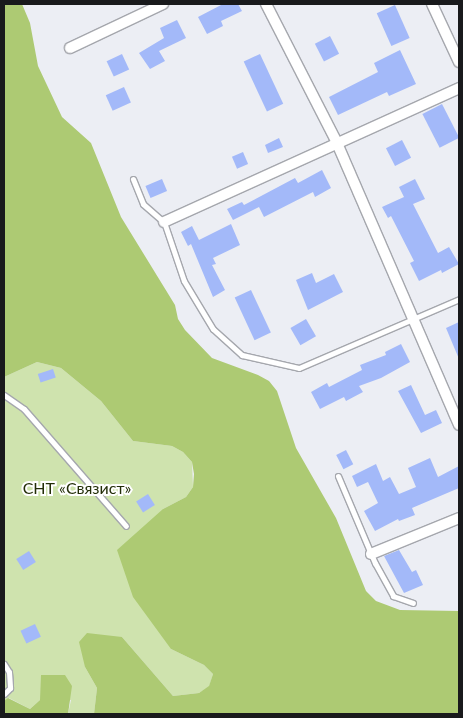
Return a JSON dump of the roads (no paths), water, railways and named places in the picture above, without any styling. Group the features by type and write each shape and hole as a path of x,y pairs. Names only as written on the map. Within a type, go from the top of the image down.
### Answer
{"street":[{"path":"70,48 163,4"},
{"path":"266,4 337,143 459,425"},
{"path":"432,4 459,62"},
{"path":"164,222 459,88"},
{"path":"371,554 459,518"}],"lane":[{"path":"133,179 143,204 164,222 184,281 203,313 213,329 242,354 299,368 459,299"},
{"path":"4,395 24,409 126,526"},
{"path":"338,476 371,554 393,596 413,603"},
{"path":"4,664 9,672 10,688 4,694"}],"park label":[{"name":"СНТ «Связист»","path":"77,488"}]}
